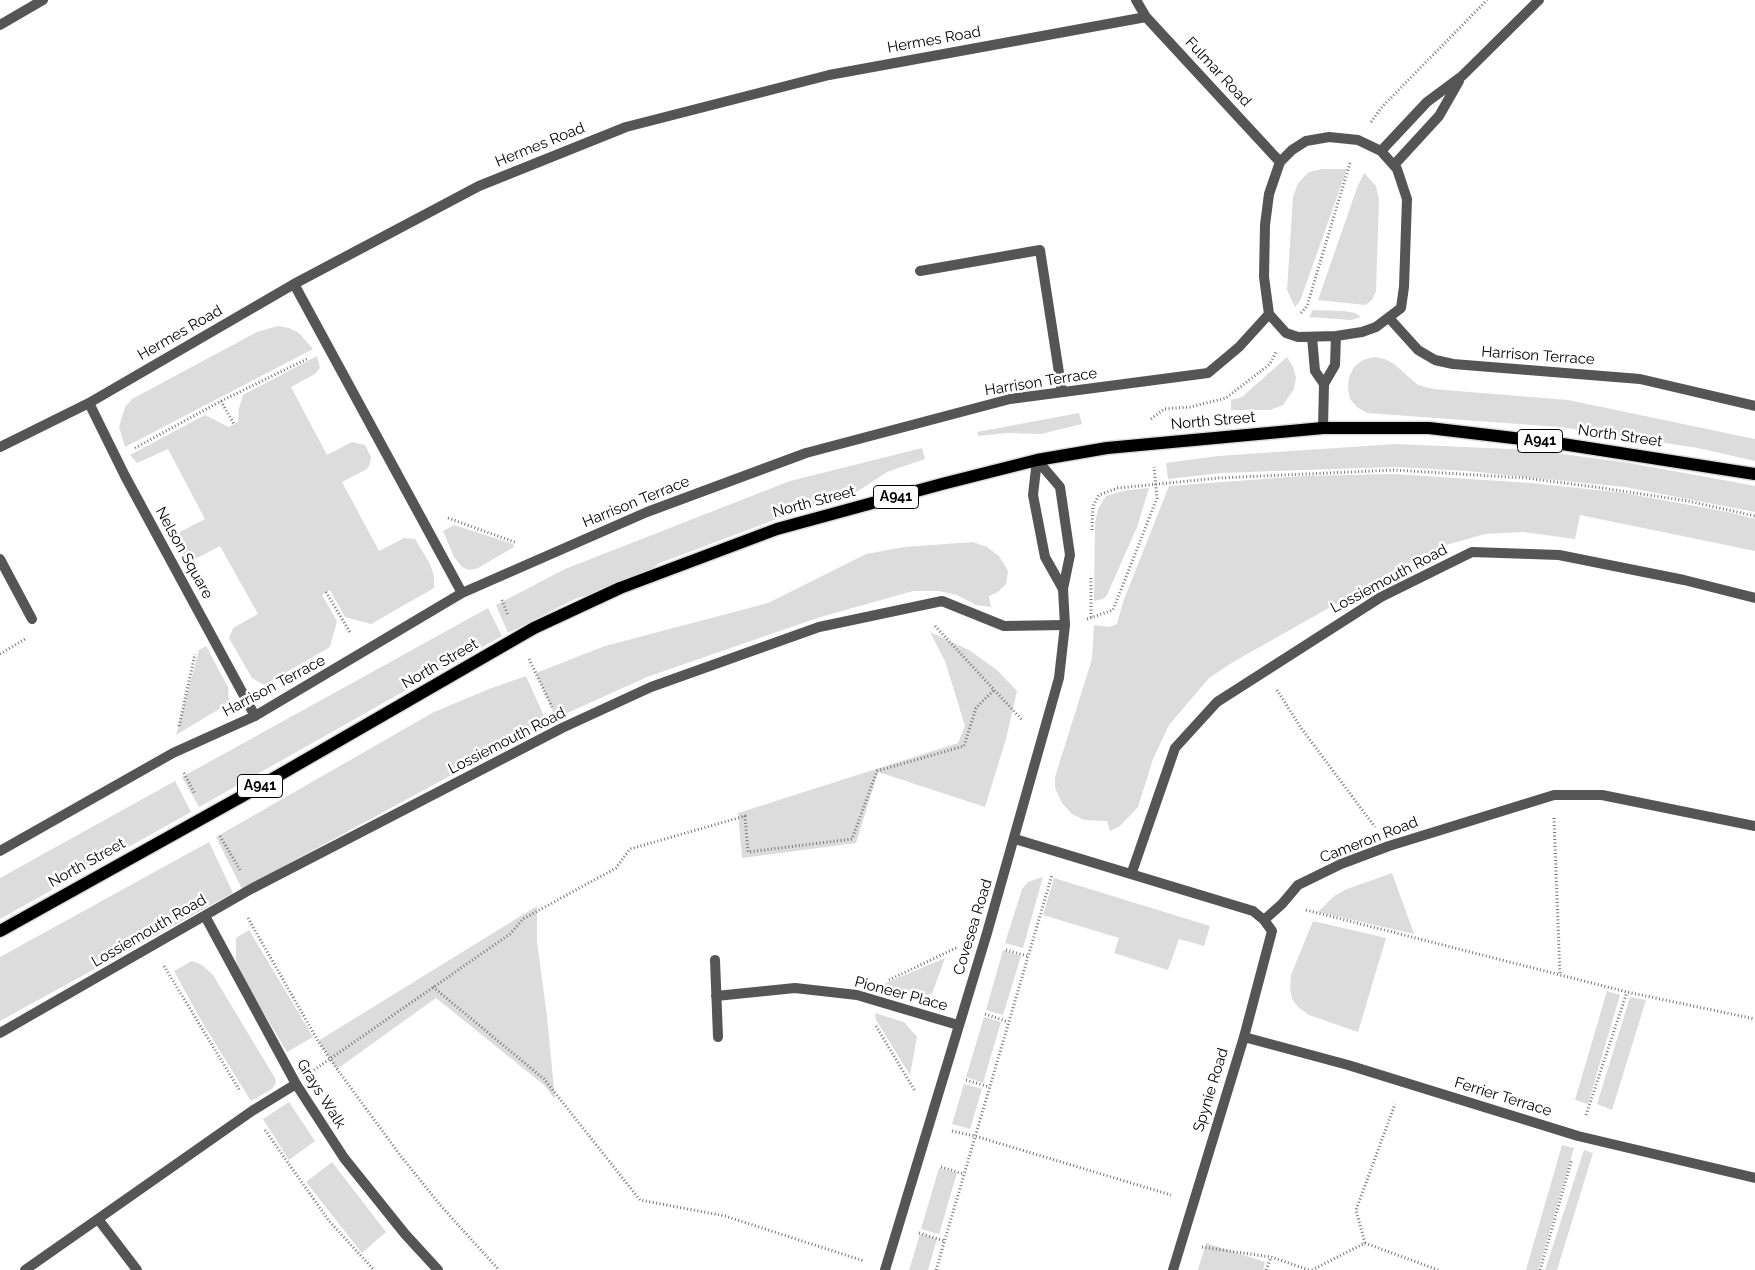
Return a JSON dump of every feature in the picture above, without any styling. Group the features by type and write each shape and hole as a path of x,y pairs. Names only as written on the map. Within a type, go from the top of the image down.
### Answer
{"main road":[{"name":"North Street","path":"0,931 255,789 534,628 620,588 777,529 1037,460 1107,448 1323,428 1429,428 1556,443 1755,474"}],"street":[{"path":"0,25 43,0"},
{"name":"Fulmar Road","path":"1136,0 1146,17 1280,162"},
{"path":"1381,151 1427,102 1462,76 1539,0"},
{"name":"Hermes Road","path":"0,448 89,402 294,284 479,186 626,127 828,75 1146,17"},
{"path":"1394,165 1439,116 1462,76"},
{"path":"1329,137 1358,140 1381,151 1397,169 1407,199 1404,287 1401,308 1390,318 1362,332 1336,336 1298,337 1286,333 1269,314 1264,277 1265,225 1269,194 1280,162 1292,150 1306,141 1329,137"},
{"path":"920,271 1040,250 1062,392"},
{"path":"294,284 462,593"},
{"name":"Harrison Terrace","path":"0,851 173,753 255,716 363,654 462,593 647,512 806,453 1010,399 1208,373 1239,347 1269,314"},
{"name":"Harrison Terrace","path":"1390,318 1418,350 1435,360 1453,364 1640,379 1755,406"},
{"path":"1323,428 1324,384 1335,365 1336,336"},
{"path":"1312,337 1315,371 1324,384"},
{"name":"Nelson Square","path":"89,402 255,716"},
{"name":"Covesea Road","path":"886,1269 1015,839 1059,678 1065,625 1063,589 1070,555 1060,486 1037,460"},
{"name":"Covesea Road","path":"1037,460 1033,494 1045,557 1063,589"},
{"name":"Lossiemouth Road","path":"1132,872 1176,748 1217,702 1381,596 1472,552 1559,555 1684,580 1755,598"},
{"path":"0,559 32,619"},
{"name":"Lossiemouth Road","path":"0,1033 236,898 562,728 651,687 819,627 942,601 1004,626 1065,625"},
{"name":"Cameron Road","path":"1264,920 1282,904 1298,885 1341,864 1388,846 1554,795 1602,795 1755,826"},
{"path":"1015,839 1132,872 1253,911 1264,920"},
{"name":"Grays Walk","path":"204,916 296,1084 344,1158 405,1234 438,1270"},
{"name":"Spynie Road","path":"1173,1270 1244,1037 1272,931 1264,920"},
{"path":"714,960 718,1037"},
{"name":"Pioneer Place","path":"716,996 795,988 857,995 958,1025"},
{"name":"Ferrier Terrace","path":"1244,1037 1403,1082 1578,1136 1755,1178"},
{"path":"25,1270 252,1111 296,1084"},
{"path":"98,1219 137,1270"}],"path":[{"path":"117,458 221,401 330,348"},
{"path":"221,401 234,424"},
{"path":"1065,625 1113,610 1157,498 1154,443"},
{"path":"1092,532 1094,506 1100,495 1118,488 1219,478 1394,470 1526,478 1688,501 1755,516"},
{"path":"414,506 550,554"},
{"path":"1090,569 1091,618"},
{"path":"493,580 562,728"},
{"path":"326,592 363,654"},
{"path":"917,607 995,689 1041,742"},
{"path":"1266,669 1300,728 1388,846"},
{"path":"296,1084 330,1058 510,934 523,919 616,868 630,849 746,816 748,852 852,838 877,771 964,746 976,708 995,689"},
{"path":"1554,795 1560,975"},
{"path":"936,1270 1059,851"},
{"path":"236,898 330,1058 400,1155 441,1206 500,1270"},
{"path":"1282,904 1627,992 1755,1019"},
{"path":"433,987 544,1079 640,1200 725,1216 886,1269"},
{"path":"1365,1243 1356,1210 1403,1082"},
{"path":"928,1126 975,1136 1193,1202"},
{"path":"1180,1244 1271,1257 1310,1270 1365,1243 1438,1270"},
{"path":"1266,1270 1271,1257"}],"shaded area":[{"path":"1322,169 1347,169 1300,301 1295,307 1287,290 1293,197 1298,183 1309,172"},
{"path":"1364,173 1376,186 1379,200 1376,291 1372,300 1365,305 1318,300 1357,188"},
{"path":"1313,310 1344,311 1355,313 1361,317 1351,320 1309,317"},
{"path":"278,326 289,328 299,333 313,349 125,447 119,427 125,407 132,399 257,332"},
{"path":"317,356 320,368 315,374 291,387 327,455 352,442 365,445 371,457 367,469 342,482 379,551 404,538 415,539 430,564 434,576 434,588 371,624 345,617 330,590 326,592 322,595 337,621 330,647 264,685 252,678 229,638 233,628 258,614 220,546 195,559 189,559 184,557 177,542 180,532 205,519 168,449 137,463 130,455 205,415 229,427 238,422 239,408 243,395"},
{"path":"1287,357 1293,367 1296,378 1294,389 1283,405 1270,410 1231,410 1231,400 1242,397"},
{"path":"1374,357 1385,359 1394,364 1418,385 1433,389 1568,400 1755,439 1755,461 1698,448 1560,427 1367,413 1357,407 1350,399 1349,377 1354,367 1363,360"},
{"path":"1079,413 1082,424 1041,434 1007,433 978,436 977,432"},
{"path":"1395,444 1534,450 1629,463 1734,482 1755,486 1755,512 1625,487 1467,471 1395,467 1221,473 1168,479 1166,463 1218,456"},
{"path":"922,448 925,459 887,472 858,491 798,511 660,563 620,588 577,598 508,633 496,605 565,569 790,481"},
{"path":"1394,474 1531,483 1624,493 1728,512 1755,519 1755,551 1580,515 1575,539 1523,532 1485,534 1446,545 1405,565 1233,662 1209,678 1169,725 1153,759 1138,807 1120,826 1110,831 1107,821 1084,820 1072,814 1062,803 1055,788 1055,777 1092,659 1094,625 1109,627 1117,624 1123,602 1169,486 1303,476"},
{"path":"1149,488 1137,527 1107,595 1103,599 1094,601 1095,523 1098,509 1106,496 1127,490"},
{"path":"454,525 513,544 514,547 478,568 469,570 462,567 454,557 443,531"},
{"path":"973,542 987,547 999,556 1008,571 1006,584 998,592 989,596 991,607 976,605 957,595 939,591 913,591 817,618 647,677 556,718 536,673 605,646 768,603 866,554 904,547"},
{"path":"488,608 502,636 199,807 182,777"},
{"path":"930,632 969,650 997,670 1017,691 1006,739 985,807 878,772 856,843 742,858 738,813 958,743 965,726 945,661"},
{"path":"206,646 228,687 229,703 176,735 199,650"},
{"path":"526,676 547,723 242,889 216,837 434,712"},
{"path":"175,781 191,812 0,919 0,878"},
{"path":"209,842 233,893 0,1021 0,957"},
{"path":"1392,873 1414,934 1318,912 1334,896 1347,889"},
{"path":"1043,877 1023,948 1005,943 1022,889 1028,882"},
{"path":"1054,878 1210,926 1204,946 1179,939 1168,970 1114,953 1119,938 1043,915"},
{"path":"537,906 537,942 547,1016 555,1099 544,1085 436,998 337,1069 318,1041"},
{"path":"1313,921 1386,938 1358,1032 1309,1015 1299,1008 1292,999 1291,975"},
{"path":"249,930 313,1037 287,1052 240,973 236,960 236,938"},
{"path":"1003,950 1021,956 1003,1015 986,1010"},
{"path":"945,958 932,994 913,996 883,989 886,983"},
{"path":"192,961 202,965 213,975 275,1078 276,1083 272,1089 251,1101 202,1022 174,971"},
{"path":"1607,991 1620,995 1588,1104 1575,1100"},
{"path":"1630,997 1646,1000 1612,1110 1597,1104"},
{"path":"875,1013 904,1022 917,1037 910,1075 876,1020"},
{"path":"984,1017 1001,1022 983,1083 966,1077"},
{"path":"964,1084 982,1089 970,1129 952,1124"},
{"path":"289,1102 315,1141 289,1160 263,1119"},
{"path":"1562,1145 1574,1148 1538,1270 1526,1270"},
{"path":"1584,1150 1593,1153 1557,1270 1545,1270"},
{"path":"332,1162 386,1232 362,1253 306,1182"},
{"path":"939,1168 957,1173 939,1234 921,1229"},
{"path":"920,1234 937,1239 928,1270 909,1270"},
{"path":"1206,1243 1265,1262 1263,1270 1198,1270"}]}
